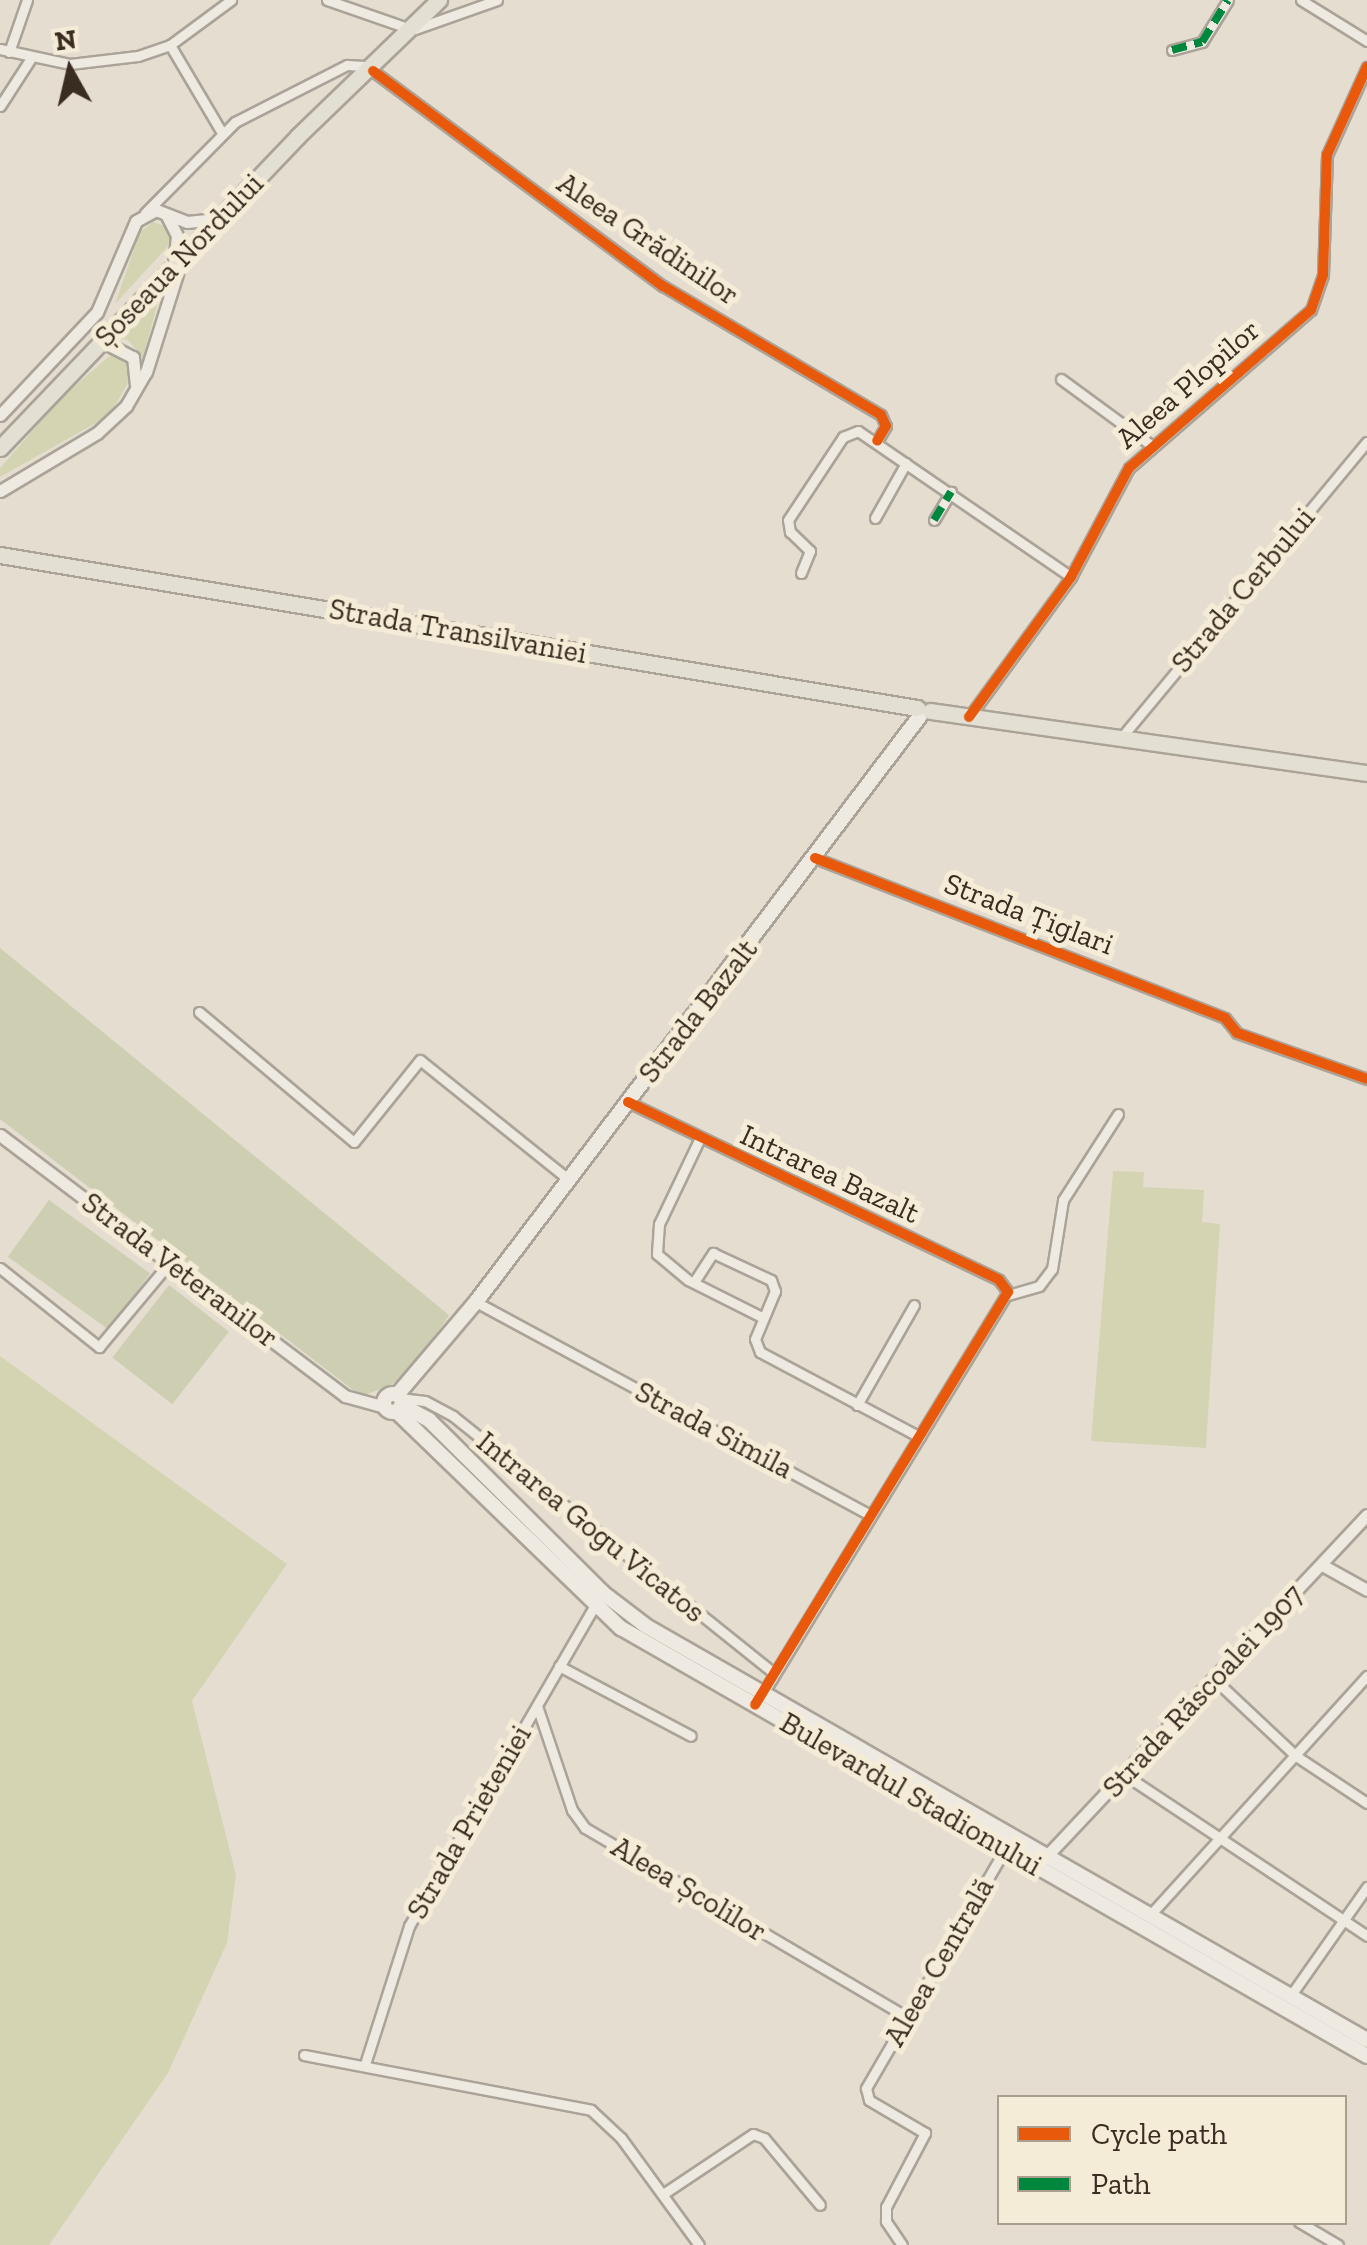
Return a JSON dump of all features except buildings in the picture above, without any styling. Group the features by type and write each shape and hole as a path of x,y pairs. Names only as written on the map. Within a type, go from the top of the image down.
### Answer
{"main road":[{"name":"Șoseaua Nordului","path":"0,448 368,71 430,0"},
{"name":"Șoseaua Nordului","path":"408,28 439,0"},
{"name":"Strada Transilvaniei","path":"0,555 922,712 1367,773"},
{"name":"Strada Bazalt","path":"394,1403 476,1302 922,712"},
{"name":"Bulevardul Stadionului","path":"394,1403 638,1639 759,1698 1367,2040"},
{"name":"Bulevardul Stadionului","path":"1042,1860 1367,2056"}],"street":[{"path":"26,0 5,50 31,58 81,64 170,45 231,0"},
{"path":"327,0 408,28 497,0"},
{"path":"1172,50 1202,42 1228,0"},
{"path":"1301,0 1367,41"},
{"path":"170,45 222,134"},
{"path":"0,106 31,58"},
{"path":"0,416 97,312 129,232 222,134 347,65 368,71"},
{"name":"Aleea Plopilor","path":"969,717 1071,577 1122,477 1151,444 1311,310 1322,275 1327,154 1367,67"},
{"name":"Aleea Grădinilor","path":"368,71 648,276 880,414 886,426 878,441"},
{"path":"146,213 165,212 187,222 221,218"},
{"path":"165,212 178,245 170,270"},
{"path":"135,391 184,256"},
{"path":"101,341 133,357 135,391"},
{"path":"1061,379 1151,444"},
{"name":"Șoseaua Nordului","path":"0,491 97,433 135,391"},
{"path":"801,573 810,551 790,532 788,520 843,438 858,431 878,441 1071,577"},
{"name":"Strada Cerbului","path":"1120,738 1367,442"},
{"path":"875,518 906,463"},
{"path":"934,520 951,492"},
{"name":"Strada Țiglari","path":"815,858 1225,1018 1237,1033 1367,1080"},
{"path":"199,1012 354,1142 420,1060 568,1180"},
{"name":"Intrarea Bazalt","path":"628,1102 700,1140 999,1280 1008,1293"},
{"path":"759,1698 1008,1293 1039,1286 1052,1270 1063,1200 1118,1114"},
{"name":"Strada Veteranilor","path":"0,1134 361,1404 394,1403"},
{"path":"700,1140 656,1238 657,1254 694,1282 762,1316"},
{"path":"694,1282 707,1258 723,1254 776,1284 755,1342 760,1352 920,1437"},
{"path":"0,1268 98,1346 170,1262"},
{"name":"Strada Simila","path":"476,1302 870,1515"},
{"path":"858,1405 914,1304"},
{"name":"Intrarea Gogu Vicatos","path":"394,1403 425,1401 453,1416 774,1673"},
{"name":"Strada Răscoalei 1907","path":"1042,1860 1367,1515"},
{"path":"1322,1565 1367,1590"},
{"name":"Strada Prieteniei","path":"365,2064 399,1947 598,1599"},
{"path":"559,1666 691,1736"},
{"path":"1150,1915 1367,1676"},
{"path":"1214,1680 1296,1756 1367,1804"},
{"name":"Aleea Școlilor","path":"537,1706 572,1810 585,1828 907,2016"},
{"path":"1126,1775 1342,1923 1367,1936"},
{"name":"Aleea Centrală","path":"902,2245 886,2221 886,2207 925,2133 869,2100 866,2088 1009,1842"},
{"path":"1291,1995 1367,1887"},
{"path":"304,2056 365,2064 591,2110 699,2245"},
{"path":"662,2194 753,2134 764,2138 820,2205"},
{"path":"1305,2225 1338,2245"}],"green space":[{"path":"153,222 168,227 171,243 115,304 140,232"},
{"path":"160,294 143,358 128,340 115,337"},
{"path":"113,353 126,359 130,379 110,415 0,477 0,468 63,396"},
{"path":"0,948 449,1315 419,1361 390,1386 361,1396 0,1119"},
{"path":"1113,1171 1144,1172 1143,1187 1204,1190 1202,1222 1220,1224 1206,1448 1091,1441"},
{"path":"49,1200 150,1273 109,1330 8,1257"},
{"path":"169,1285 229,1332 172,1404 112,1357"},
{"path":"0,1356 287,1564 192,1701 236,1875 227,1943 168,2073 49,2245 0,2245"}],"marked path":[{"path":"1172,50 1202,42 1228,0"},
{"path":"934,520 951,492"}],"cycle path":[{"path":"969,717 1071,577 1129,468 1311,310 1323,275 1327,155 1367,67"},
{"path":"373,71 663,286 881,415 886,426 877,441"},
{"path":"815,858 1225,1018 1237,1033 1367,1079"},
{"path":"628,1102 999,1280 1008,1292 755,1705"}]}
